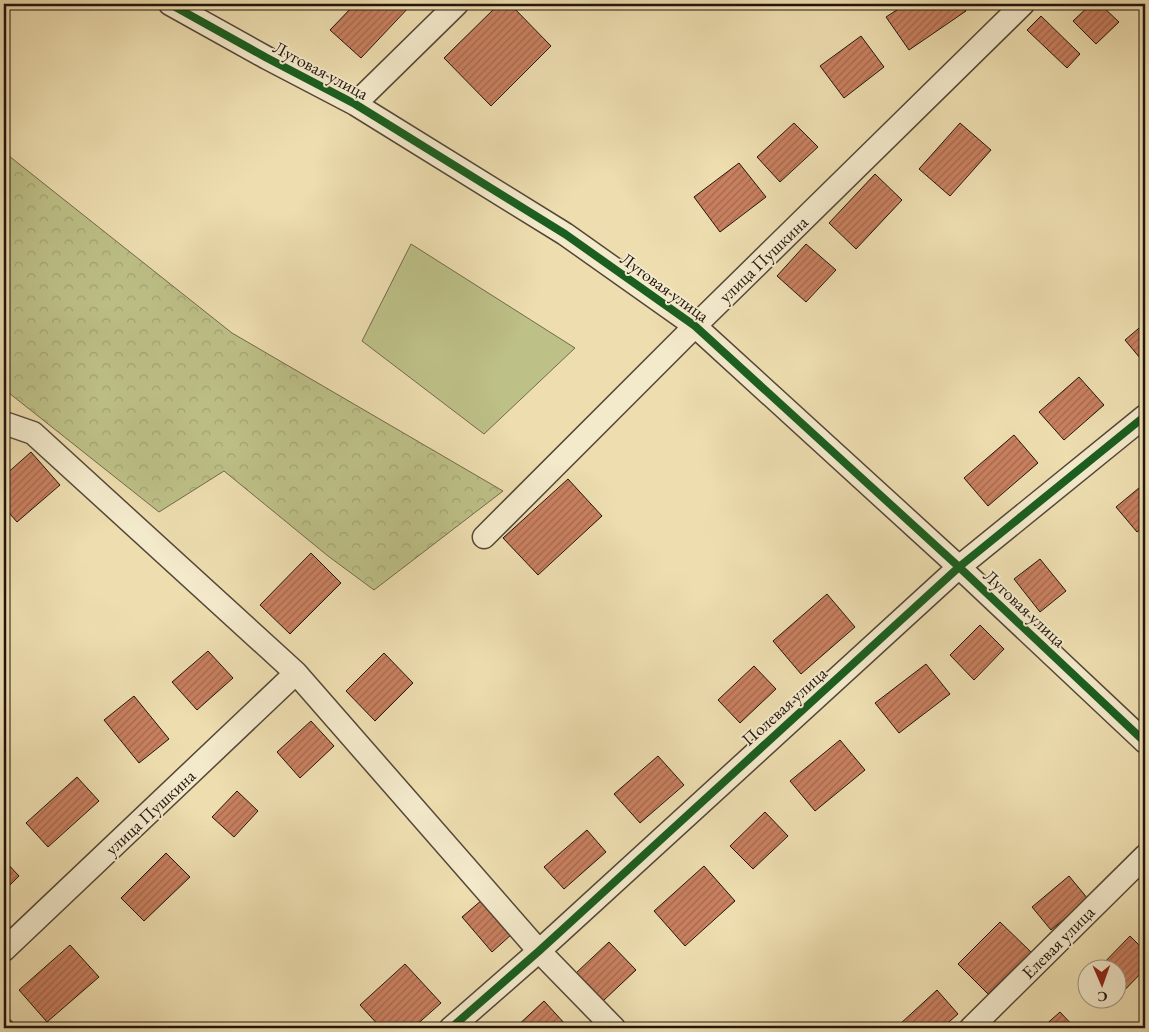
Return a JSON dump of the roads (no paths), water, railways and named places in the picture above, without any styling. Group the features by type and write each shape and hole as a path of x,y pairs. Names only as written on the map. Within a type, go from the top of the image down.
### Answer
{"street":[{"name":"Луговая улица","path":"170,4 267,58 356,104 565,234 695,326 959,567 1145,742"},
{"path":"356,104 457,4"},
{"name":"улица Пушкина","path":"484,537 695,326 1023,4"},
{"name":"Полевая улица","path":"451,1028 539,951 959,567 1145,416"},
{"path":"4,423 32,433 296,673 539,951 614,1028"},
{"name":"улица Пушкина","path":"4,950 296,673"},
{"name":"Елевая улица","path":"971,1028 1145,856"}]}
